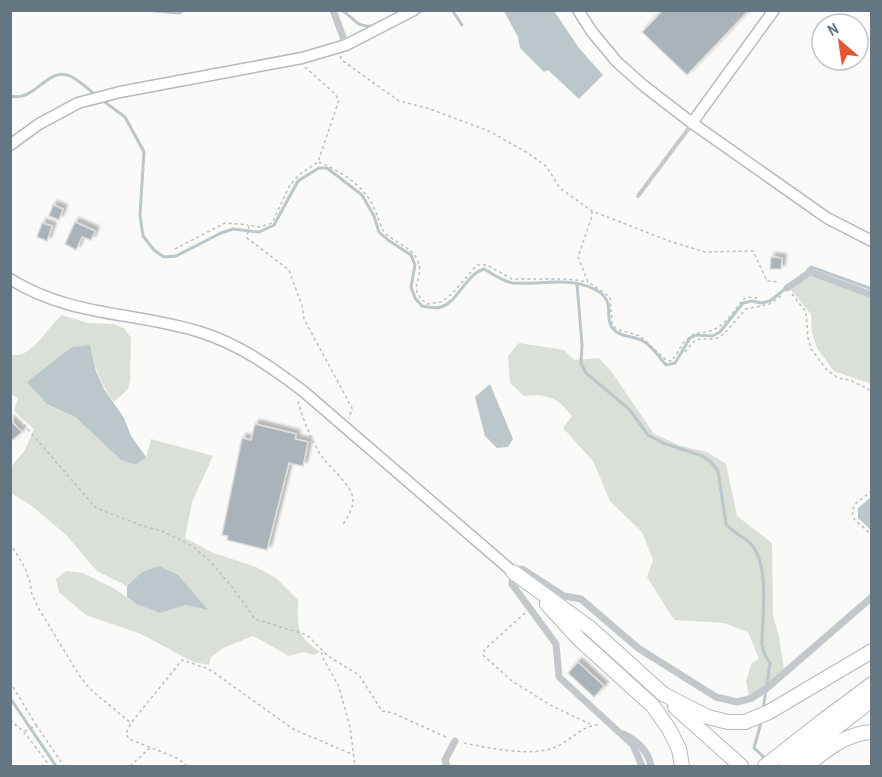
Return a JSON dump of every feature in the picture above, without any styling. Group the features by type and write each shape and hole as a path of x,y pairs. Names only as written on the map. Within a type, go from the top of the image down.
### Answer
{"highway":[{"path":"518,575 590,628 741,766"},
{"path":"518,575 579,639 653,706 728,766"},
{"path":"663,694 708,717 728,722 745,722 769,712 872,651"},
{"path":"766,766 872,684"},
{"path":"786,766 872,700"},
{"path":"653,706 679,749 682,766"},
{"path":"806,766 841,740 872,732"}],"street":[{"path":"333,10 346,45"},
{"path":"10,145 39,124 78,103 120,92 302,58 335,49 414,10"},
{"path":"578,10 592,32 617,62 692,123 826,218 872,241"},
{"path":"692,123 774,10"},
{"path":"788,289 810,272 872,295"},
{"path":"10,279 68,305 179,327 218,338 243,350 279,373 518,575"},
{"path":"642,766 633,745 559,677 556,644 512,584 522,569 564,596 580,599 638,648 716,698 737,702 752,698 767,688 872,597"},
{"path":"617,732 634,739 649,756 651,766"},
{"path":"447,766 445,760 455,741"}],"lane":[{"path":"638,196 692,123"}],"path":[{"path":"335,49 343,61 399,101 430,109 489,131 526,152 546,166 560,188 592,211 669,241 705,252 753,251 767,281 778,281 788,289 806,312 811,349 827,370 838,378 850,380 872,391"},
{"path":"175,249 225,223 260,227 272,223 290,185 300,174 318,162 339,100 306,69 302,58"},
{"path":"318,162 334,169 366,194 374,206 384,232 411,251 419,262 419,275 415,286 418,297 427,304 441,302 452,294 477,265 488,265 512,279 568,279 588,282 610,297 612,322 616,329 640,336 666,360 672,361 682,343 695,333 708,333 718,329 746,297 757,298"},
{"path":"588,282 578,257 592,211"},
{"path":"249,225 247,238 288,270 302,306 304,319 352,408 346,428"},
{"path":"685,352 693,342 700,339 715,339 724,334 746,309 770,304 788,289"},
{"path":"298,400 304,424 320,453 351,492 353,501 349,517 342,526"},
{"path":"10,413 25,426 96,507 162,531 192,546 209,560 234,588 255,619 307,635 322,651 359,675 382,711 393,713 455,741 499,750 535,750 556,747 590,725"},
{"path":"872,491 857,502 852,510 854,519 872,535"},
{"path":"10,543 25,568 32,595 39,609 79,675 90,688 131,723"},
{"path":"530,608 485,649 483,655 512,681 552,706 590,725 609,725"},
{"path":"322,651 322,656 339,687 350,727 355,766"},
{"path":"187,766 177,758 152,746 129,739 126,734 131,723 182,660 209,669 293,729 354,755"},
{"path":"10,682 64,766"},
{"path":"10,720 24,732 49,766"},
{"path":"24,732 36,725"},
{"path":"130,766 152,746"}],"shaded area":[{"path":"504,11 554,11 579,48 603,75 579,99 548,70 544,72 520,48 518,37"},
{"path":"809,275 871,298 871,384 834,371 817,348 812,332 811,314 789,288"},
{"path":"62,315 88,323 113,324 124,328 131,338 130,381 128,389 114,402 99,375 90,345 47,404 75,417 121,460 136,465 146,457 151,439 213,456 192,502 185,538 211,552 256,567 276,578 298,600 298,624 302,635 320,652 314,655 303,652 289,656 253,636 223,648 211,657 209,665 193,662 141,634 86,615 59,592 56,579 66,571 83,573 115,589 136,604 160,613 186,605 208,610 142,572 127,586 97,571 66,535 32,506 11,493 11,467 25,450 34,429 14,411 18,398 11,394 10,354 18,355 32,348"},
{"path":"519,343 564,350 574,360 599,358 611,371 654,434 681,446 707,452 726,464 737,516 772,543 773,615 784,670 758,693 749,696 746,681 752,663 759,659 748,632 724,623 674,620 647,577 653,560 642,532 610,501 593,461 563,428 572,416 557,401 546,396 524,396 510,383 508,356"},
{"path":"90,345 96,371 104,389 146,457 136,465 121,460 75,417 47,404 27,382 72,347"},
{"path":"490,384 513,439 508,447 497,448 485,436 475,397"},
{"path":"871,497 871,530 858,518 858,508"},
{"path":"159,566 178,575 208,610 186,605 160,613 136,604 127,597 127,586 142,572"}],"building":[{"path":"663,10 749,10 687,75 642,32"},
{"path":"53,205 63,209 59,220 49,216"},
{"path":"75,222 95,231 91,240 82,237 76,250 65,244"},
{"path":"42,223 52,226 47,241 37,237"},
{"path":"771,257 782,258 781,269 770,269"},
{"path":"10,420 22,432 10,442"},
{"path":"255,424 296,434 295,439 308,442 303,466 289,463 267,550 227,540 228,536 222,535 242,438 251,440"},
{"path":"578,662 604,686 594,697 568,673"}],"waterway":[{"path":"144,10 179,13 184,10"},
{"path":"341,10 358,23 372,26"},
{"path":"415,13 425,10"},
{"path":"452,10 462,25"},
{"path":"10,96 19,97 62,74 70,76 97,96"},
{"path":"102,100 125,117 144,152 140,215 143,236 154,250 164,257 176,256 233,229 259,232 274,225 298,181 319,168 327,168 362,195 374,216 379,232 411,255 415,265 411,287 415,298 422,306 437,308 447,304 477,272 484,269 513,283 563,282 583,285 592,288 605,298 608,303 610,325 614,330 646,343 666,365 675,363 690,338 696,335 712,336 720,332 743,303 770,301 785,289"},
{"path":"807,271 811,267 872,289"},
{"path":"577,284 582,345 581,363 586,373 629,409 648,435 710,461 718,471 726,524 749,542 758,555 764,593 762,644 770,663 763,710"},
{"path":"10,698 56,766"},
{"path":"762,719 754,748 767,760"}]}
